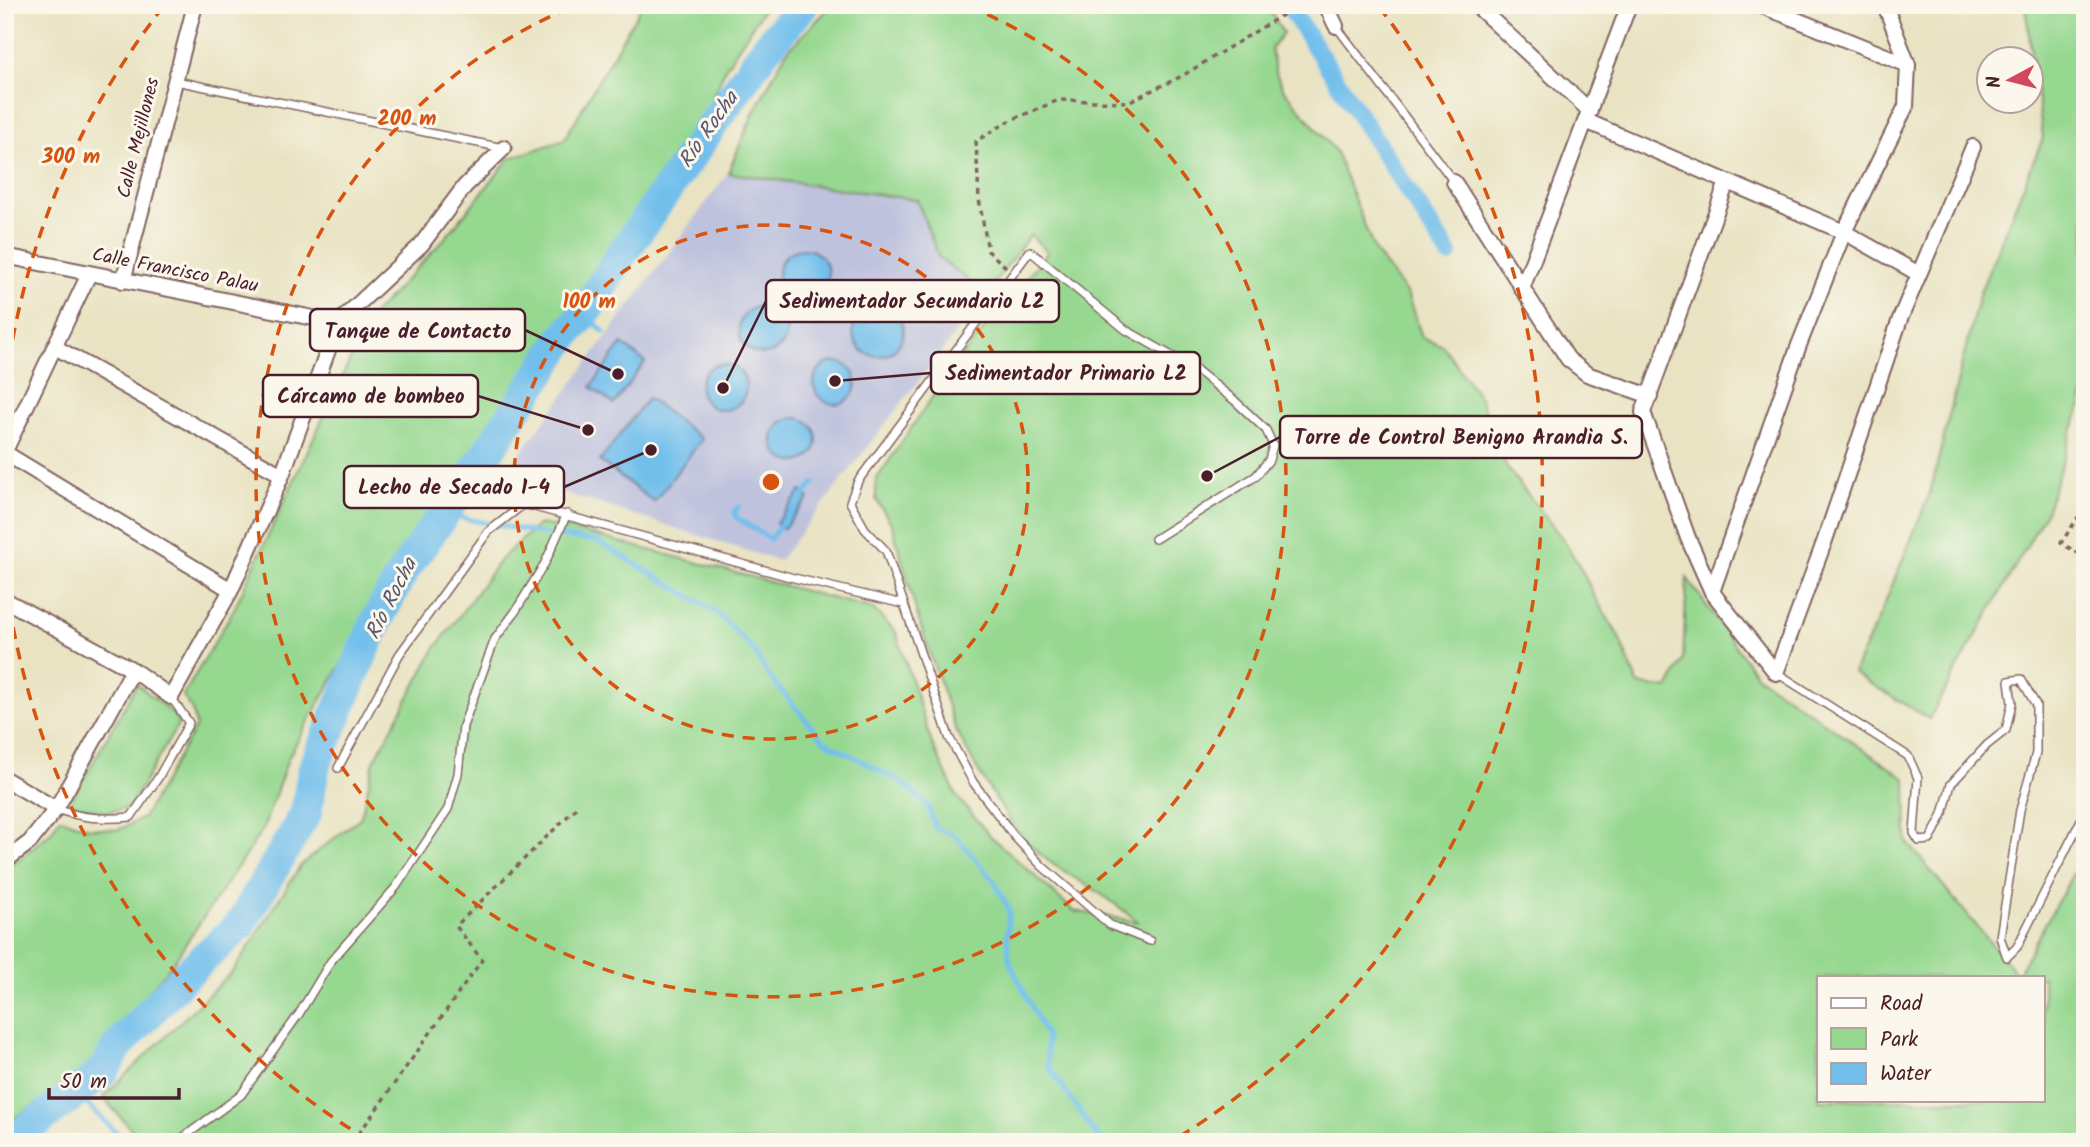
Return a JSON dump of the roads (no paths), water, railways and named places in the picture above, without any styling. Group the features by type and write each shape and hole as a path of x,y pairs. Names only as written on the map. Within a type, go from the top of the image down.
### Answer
{"street":[{"name":"Calle Mejillones","path":"123,281 195,5"},
{"path":"1326,5 1336,26"},
{"path":"1476,5 1588,116 1727,182 1844,232 1919,274"},
{"path":"1522,289 1629,5"},
{"path":"1760,5 1908,65"},
{"path":"1712,592 1799,345 1844,232 1906,106 1908,65 1885,5"},
{"path":"5,600 133,670 171,698 231,590 282,475 338,323 421,245 465,186 504,148"},
{"path":"1776,673 1900,319 1973,148"},
{"path":"1454,182 1568,359 1587,374 1650,396"},
{"path":"1727,182 1643,412 1688,538 1712,592 1776,673"},
{"name":"Calle Francisco Palau","path":"5,256 338,323"},
{"path":"89,274 5,452 231,590"},
{"path":"55,347 282,475"},
{"path":"5,861 30,842 56,809 133,670"},
{"path":"5,779 56,809"}],"lane":[{"path":"1336,26 1454,182"},
{"path":"174,80 504,148"},
{"path":"1150,941 1110,925 1042,866 1014,836 973,782 949,737 887,551 865,529 850,502 858,481 1030,251 1126,330 1195,369 1234,400 1266,430 1273,445 1269,460 1256,476 1155,539"},
{"path":"338,768 399,655 488,532 524,504 790,577 903,604"},
{"path":"177,1142 242,1095 299,1014 331,961 396,887 448,809 458,774 463,726 495,639 545,562 566,514"},
{"path":"1776,673 1908,756 1918,778 1913,833 1919,841 1930,840 1943,814 1951,784 1987,745 2006,730 2012,704 2009,681 2021,679 2036,705 2036,753 2020,810 2000,937 2007,957 2017,947 2085,812"},
{"path":"56,809 80,817 107,820 131,817 158,778 189,723 171,698"}],"water":[{"path":"803,249 821,256 828,274 821,292 803,299 785,292 778,274 785,256"},
{"path":"763,306 780,313 787,330 780,347 763,354 746,347 739,330 746,313"},
{"path":"878,306 896,313 903,331 896,349 878,356 860,349 853,331 860,313"},
{"path":"622,344 645,362 614,404 591,387"},
{"path":"835,362 850,368 856,383 850,398 835,404 820,398 814,383 820,368"},
{"path":"723,364 739,371 746,387 739,403 723,410 707,403 700,387 707,371"},
{"path":"648,398 702,439 654,502 600,461"},
{"path":"795,418 811,424 817,440 811,456 795,462 779,456 773,440 779,424"},
{"path":"801,491 809,498 783,529 776,523"}],"waterway":[{"name":"Río Rocha","path":"9,1142 104,1070 118,1046 186,974 240,925 306,813 314,767 376,622 402,573 565,336 585,313 619,258 766,48 803,5"},
{"path":"1288,5 1449,254"},
{"path":"585,313 604,332"},
{"path":"805,494 814,483"},
{"path":"739,507 734,511 737,518 770,539 780,526"},
{"path":"443,514 542,534 597,541 716,612 751,647 769,676 824,741 900,781 928,805 935,828 956,836 994,881 1009,910 1007,938 1010,963 1046,1036 1048,1066 1101,1142"},
{"path":"76,1093 126,1142"}],"place":[{"name":"Tanque de Contacto","path":"618,374"},
{"name":"Sedimentador Primario L2","path":"835,381"},
{"name":"Sedimentador Secundario L2","path":"723,388"},
{"name":"Cárcamo de bombeo","path":"588,430"},
{"name":"Lecho de Secado 1-4","path":"651,450"},
{"name":"Torre de Control Benigno Arandia S.","path":"1207,476"}]}
